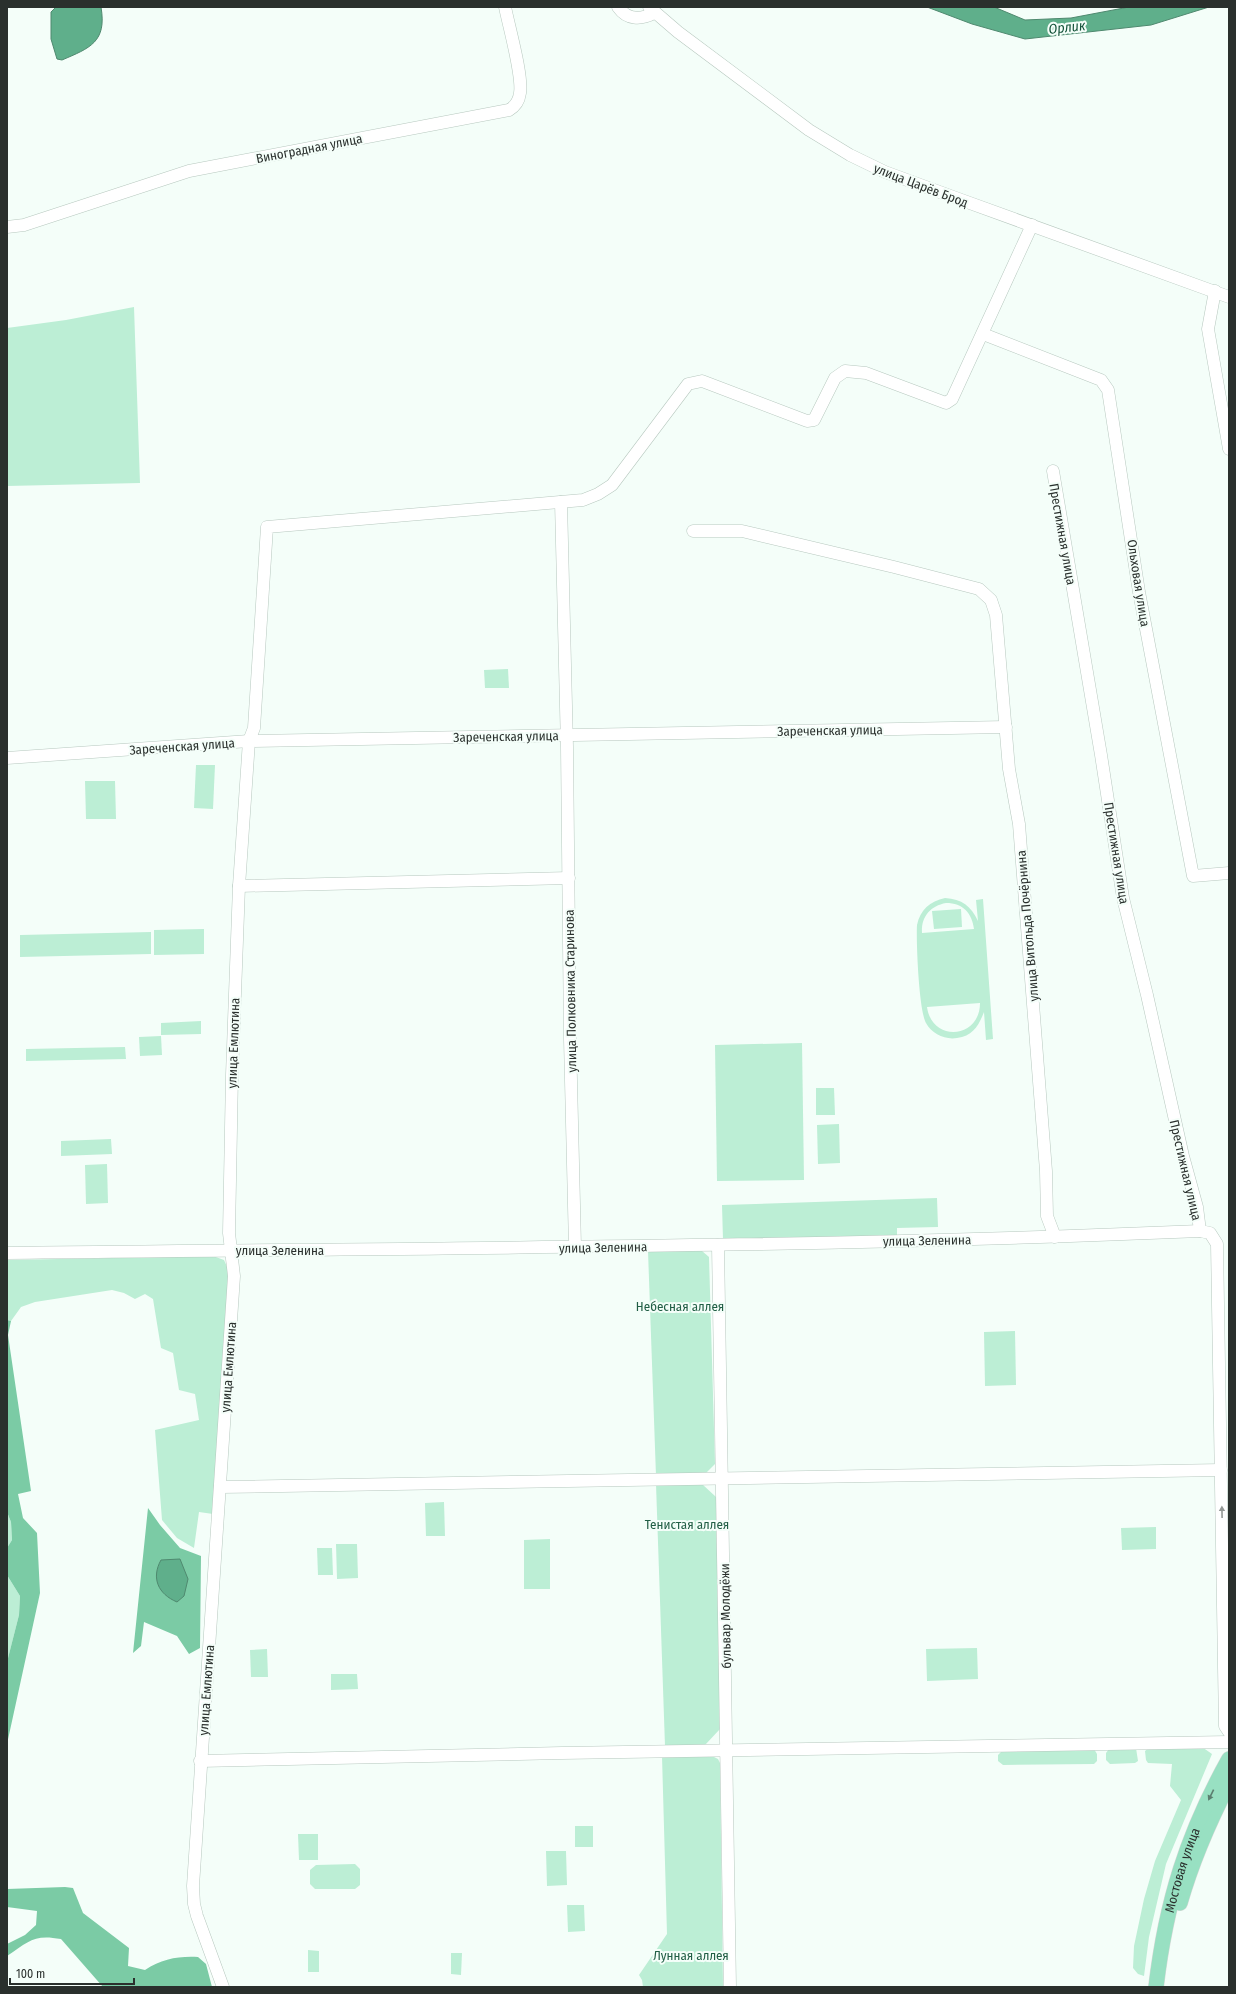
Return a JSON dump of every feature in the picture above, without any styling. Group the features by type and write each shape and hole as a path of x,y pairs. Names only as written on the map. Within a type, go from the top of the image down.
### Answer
{"main road":[{"name":"Мостовая улица","path":"1156,1987 1163,1935 1178,1873 1198,1823 1229,1759"},
{"name":"Мостовая улица","path":"1166,1987 1173,1936 1185,1887 1206,1828 1229,1783"}],"street":[{"name":"Виноградная улица","path":"7,227 24,225 189,171 509,110 515,106 518,100 520,84 505,7"},
{"path":"618,7 631,18 641,19 652,10"},
{"name":"улица Царёв Брод","path":"652,10 809,130 850,155 885,172 1229,296"},
{"path":"561,502 583,500 598,494 612,484 688,384 702,382 807,420 814,420 835,378 845,370 866,373 946,403 952,399 1032,225"},
{"path":"1215,291 1208,329 1229,449"},
{"name":"Ольховая улица","path":"983,334 1101,380 1108,390 1139,592 1193,876 1229,873"},
{"name":"Престижная улица","path":"1053,471 1101,755 1123,898 1147,995 1183,1156 1198,1211 1200,1231"},
{"name":"улица Полковника Старинова","path":"561,502 567,735 570,1039 575,1247"},
{"name":"улица Емлютина","path":"223,1987 194,1904 200,1761 234,1276 229,1233 230,1137 238,886 249,741 254,728 266,527 561,502"},
{"name":"улица Витольда Почёрнина","path":"693,531 742,531 979,589 991,600 996,615 1009,769 1019,831 1046,1171 1047,1216 1055,1237"},
{"name":"Зареченская улица","path":"7,758 249,741 1006,726"},
{"path":"238,886 569,878"},
{"path":"1200,1231 1210,1233 1217,1244 1225,1726 1229,1732"},
{"name":"улица Зеленина","path":"7,1254 718,1245 1055,1237 1200,1231"},
{"name":"бульвар Молодёжи","path":"718,1245 723,1479 730,1987"},
{"path":"220,1487 1221,1470"},
{"path":"200,1761 1229,1742"}],"green space":[{"path":"134,307 140,483 7,486 7,328 66,320"},
{"path":"508,669 509,688 485,688 484,670"},
{"path":"196,765 215,765 213,809 194,808"},
{"path":"85,781 115,781 116,819 86,819"},
{"path":"945,898 956,900 965,904 969,907 978,921 976,900 983,899 993,1039 986,1040 984,1012 975,1029 963,1037 944,1037 935,1033 926,1023 920,991 917,925 918,920 926,907 940,899","holes":["952,903 966,910 971,918 974,929 922,933 923,922 928,913 940,904","980,1003 978,1015 972,1024 965,1030 955,1032 946,1031 937,1027 931,1019 927,1007"]},
{"path":"961,909 962,927 934,929 932,911"},
{"path":"204,929 204,954 154,955 154,930"},
{"path":"151,932 151,954 20,957 20,935"},
{"path":"201,1021 201,1034 161,1035 161,1023"},
{"path":"161,1036 162,1055 140,1056 139,1037"},
{"path":"802,1043 804,1180 717,1181 715,1045"},
{"path":"125,1047 126,1059 26,1061 26,1049"},
{"path":"816,1088 834,1088 835,1115 816,1115"},
{"path":"839,1124 840,1163 818,1164 817,1125"},
{"path":"111,1139 112,1154 61,1156 61,1141"},
{"path":"107,1164 108,1203 86,1204 85,1165"},
{"path":"937,1198 938,1227 897,1228 897,1236 723,1240 722,1205"},
{"name":"Небесная аллея","path":"648,1251 702,1251 709,1257 715,1464 704,1475 656,1476"},
{"path":"213,1256 224,1260 229,1271 213,1514 199,1512 194,1548 177,1538 162,1520 155,1430 199,1420 195,1394 179,1390 173,1353 161,1348 153,1299 145,1294 135,1299 124,1293 112,1290 35,1302 21,1307 11,1321 7,1320 7,1260"},
{"path":"1015,1331 1016,1385 985,1386 984,1332"},
{"name":"Тенистая аллея","path":"656,1484 702,1484 716,1497 720,1729 705,1745 665,1746"},
{"path":"444,1502 445,1536 426,1536 425,1503"},
{"path":"7,1512 11,1522 12,1540 7,1548"},
{"path":"1156,1527 1156,1549 1122,1550 1121,1528"},
{"path":"550,1539 550,1589 524,1589 524,1540"},
{"path":"336,1544 357,1544 358,1578 337,1579"},
{"path":"317,1548 332,1548 333,1575 318,1575"},
{"path":"7,1575 20,1596 19,1615 7,1662"},
{"path":"977,1648 978,1679 927,1681 926,1649"},
{"path":"267,1649 268,1677 251,1677 250,1650"},
{"path":"331,1674 357,1674 358,1689 331,1690"},
{"path":"1202,1747 1212,1754 1166,1864 1149,1937 1144,1976 1138,1974 1133,1968 1134,1946 1144,1899 1155,1861 1181,1800 1170,1786 1172,1764 1148,1763 1146,1760 1145,1751 1149,1748"},
{"path":"1136,1748 1138,1761 1135,1763 1110,1764 1106,1760 1106,1753 1109,1749"},
{"path":"1094,1749 1097,1754 1097,1761 1094,1764 1003,1765 998,1761 998,1755 1003,1750"},
{"name":"Лунная аллея","path":"662,1756 712,1756 718,1759 720,1763 723,1987 643,1987 642,1980 639,1975 667,1934"},
{"path":"575,1826 593,1826 593,1847 575,1847"},
{"path":"298,1834 318,1834 318,1860 299,1860"},
{"path":"546,1851 566,1851 567,1885 547,1886"},
{"path":"355,1864 360,1869 360,1885 355,1889 315,1889 310,1884 310,1870 316,1865"},
{"path":"567,1905 584,1905 585,1931 568,1932"},
{"path":"308,1950 319,1951 319,1972 308,1972"},
{"path":"451,1953 462,1953 461,1975 451,1974"}],"shaded area":[{"path":"7,1320 11,1321 8,1335 31,1491 18,1494 23,1518 37,1533 40,1593 7,1744 7,1662 19,1615 20,1596 7,1575 7,1548 12,1540 11,1522 7,1512"},
{"path":"148,1508 160,1525 180,1548 201,1556 200,1648 189,1654 177,1636 144,1622 141,1646 133,1653"},
{"path":"73,1888 83,1913 129,1948 128,1966 145,1970 151,1966 170,1959 198,1957 206,1964 212,1987 103,1987 61,1939 44,1937 38,1938 21,1946 7,1956 7,1944 25,1935 36,1925 37,1911 7,1907 7,1889"}],"water":[{"path":"56,7 101,7 102,19 99,36 81,52 62,60 57,59 51,39 51,12"},
{"name":"Орлик","path":"927,7 994,7 1025,20 1071,18 1129,7 1209,7 1151,25 1025,39 972,24"},
{"path":"180,1559 188,1579 184,1596 177,1602 170,1599 161,1590 158,1585 157,1573 161,1560"}]}
